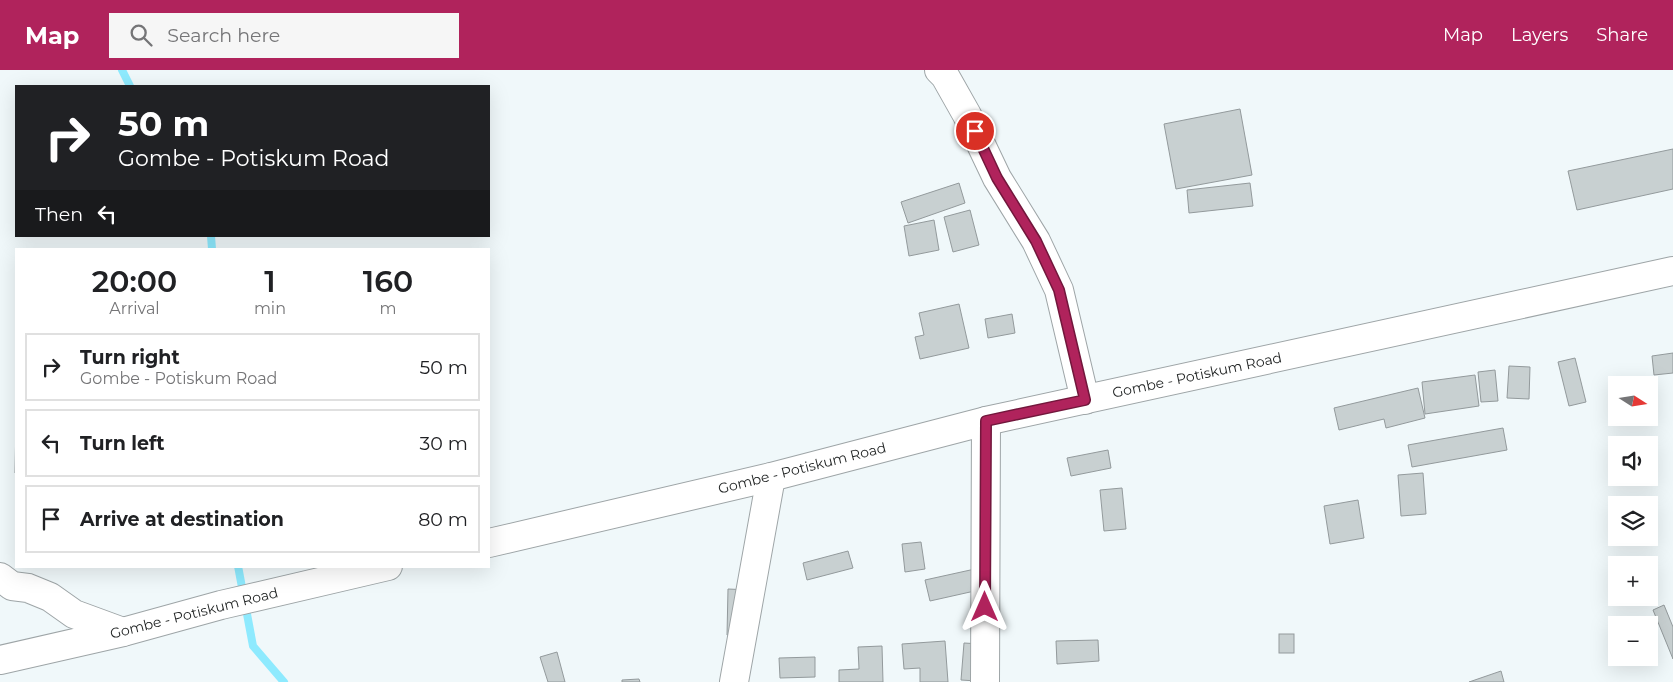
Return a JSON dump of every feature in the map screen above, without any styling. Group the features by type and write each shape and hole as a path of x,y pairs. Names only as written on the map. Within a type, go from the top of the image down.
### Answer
{"main road":[{"path":"939,70 945,76 967,116 997,178 1036,241 1059,290 1085,400"},
{"name":"Gombe - Potiskum Road","path":"490,543 771,477 986,421 1673,271"},
{"path":"985,682 986,421"},
{"path":"734,682 771,477"},
{"name":"Gombe - Potiskum Road","path":"0,660 123,632 221,605 379,568"},
{"path":"0,577 12,586 28,588 50,597 74,614 123,632"}],"building":[{"path":"1240,109 1252,175 1176,189 1164,124"},
{"path":"1673,149 1673,189 1577,210 1568,171"},
{"path":"959,183 965,203 908,223 901,202"},
{"path":"1250,183 1253,206 1189,213 1187,190"},
{"path":"970,210 979,245 953,252 944,217"},
{"path":"934,220 939,250 909,256 904,226"},
{"path":"959,304 969,348 920,359 915,337 924,335 919,313"},
{"path":"1012,314 1015,333 988,338 985,319"},
{"path":"1673,353 1673,373 1654,375 1652,356"},
{"path":"1575,358 1586,402 1569,406 1558,362"},
{"path":"1509,366 1530,367 1529,399 1507,398"},
{"path":"1495,370 1498,401 1481,402 1478,372"},
{"path":"1475,375 1479,406 1425,414 1422,382"},
{"path":"1418,388 1425,418 1386,428 1384,419 1339,430 1334,408"},
{"path":"1503,428 1507,450 1412,467 1408,445"},
{"path":"1108,450 1111,468 1071,476 1067,458"},
{"path":"1423,473 1426,514 1401,516 1398,475"},
{"path":"1122,488 1126,529 1104,531 1100,490"},
{"path":"1358,500 1364,538 1330,544 1324,506"},
{"path":"921,542 925,569 905,572 902,544"},
{"path":"848,551 853,568 807,580 803,563"},
{"path":"984,567 988,588 930,601 925,580"},
{"path":"728,589 751,590 749,636 727,635"},
{"path":"1664,605 1673,627 1673,659 1658,622 1658,616 1655,616 1653,610"},
{"path":"1279,634 1294,634 1294,653 1279,653"},
{"path":"1098,640 1099,661 1057,664 1056,641"},
{"path":"945,641 948,682 920,682 920,668 904,669 902,644"},
{"path":"964,643 981,644 977,681 961,680"},
{"path":"882,646 883,682 839,682 839,670 859,669 858,647"},
{"path":"557,652 565,682 548,682 540,657"},
{"path":"815,657 815,677 780,678 779,658"},
{"path":"1501,671 1504,682 1469,682"},
{"path":"639,679 640,682 622,682 622,680"}],"waterway":[{"path":"122,70 130,85"},
{"path":"211,237 212,248"},
{"path":"238,568 253,646 284,682"}],"route":[{"path":"975,131 997,178 1036,241 1059,290 1085,400 986,421 985,607"}]}
